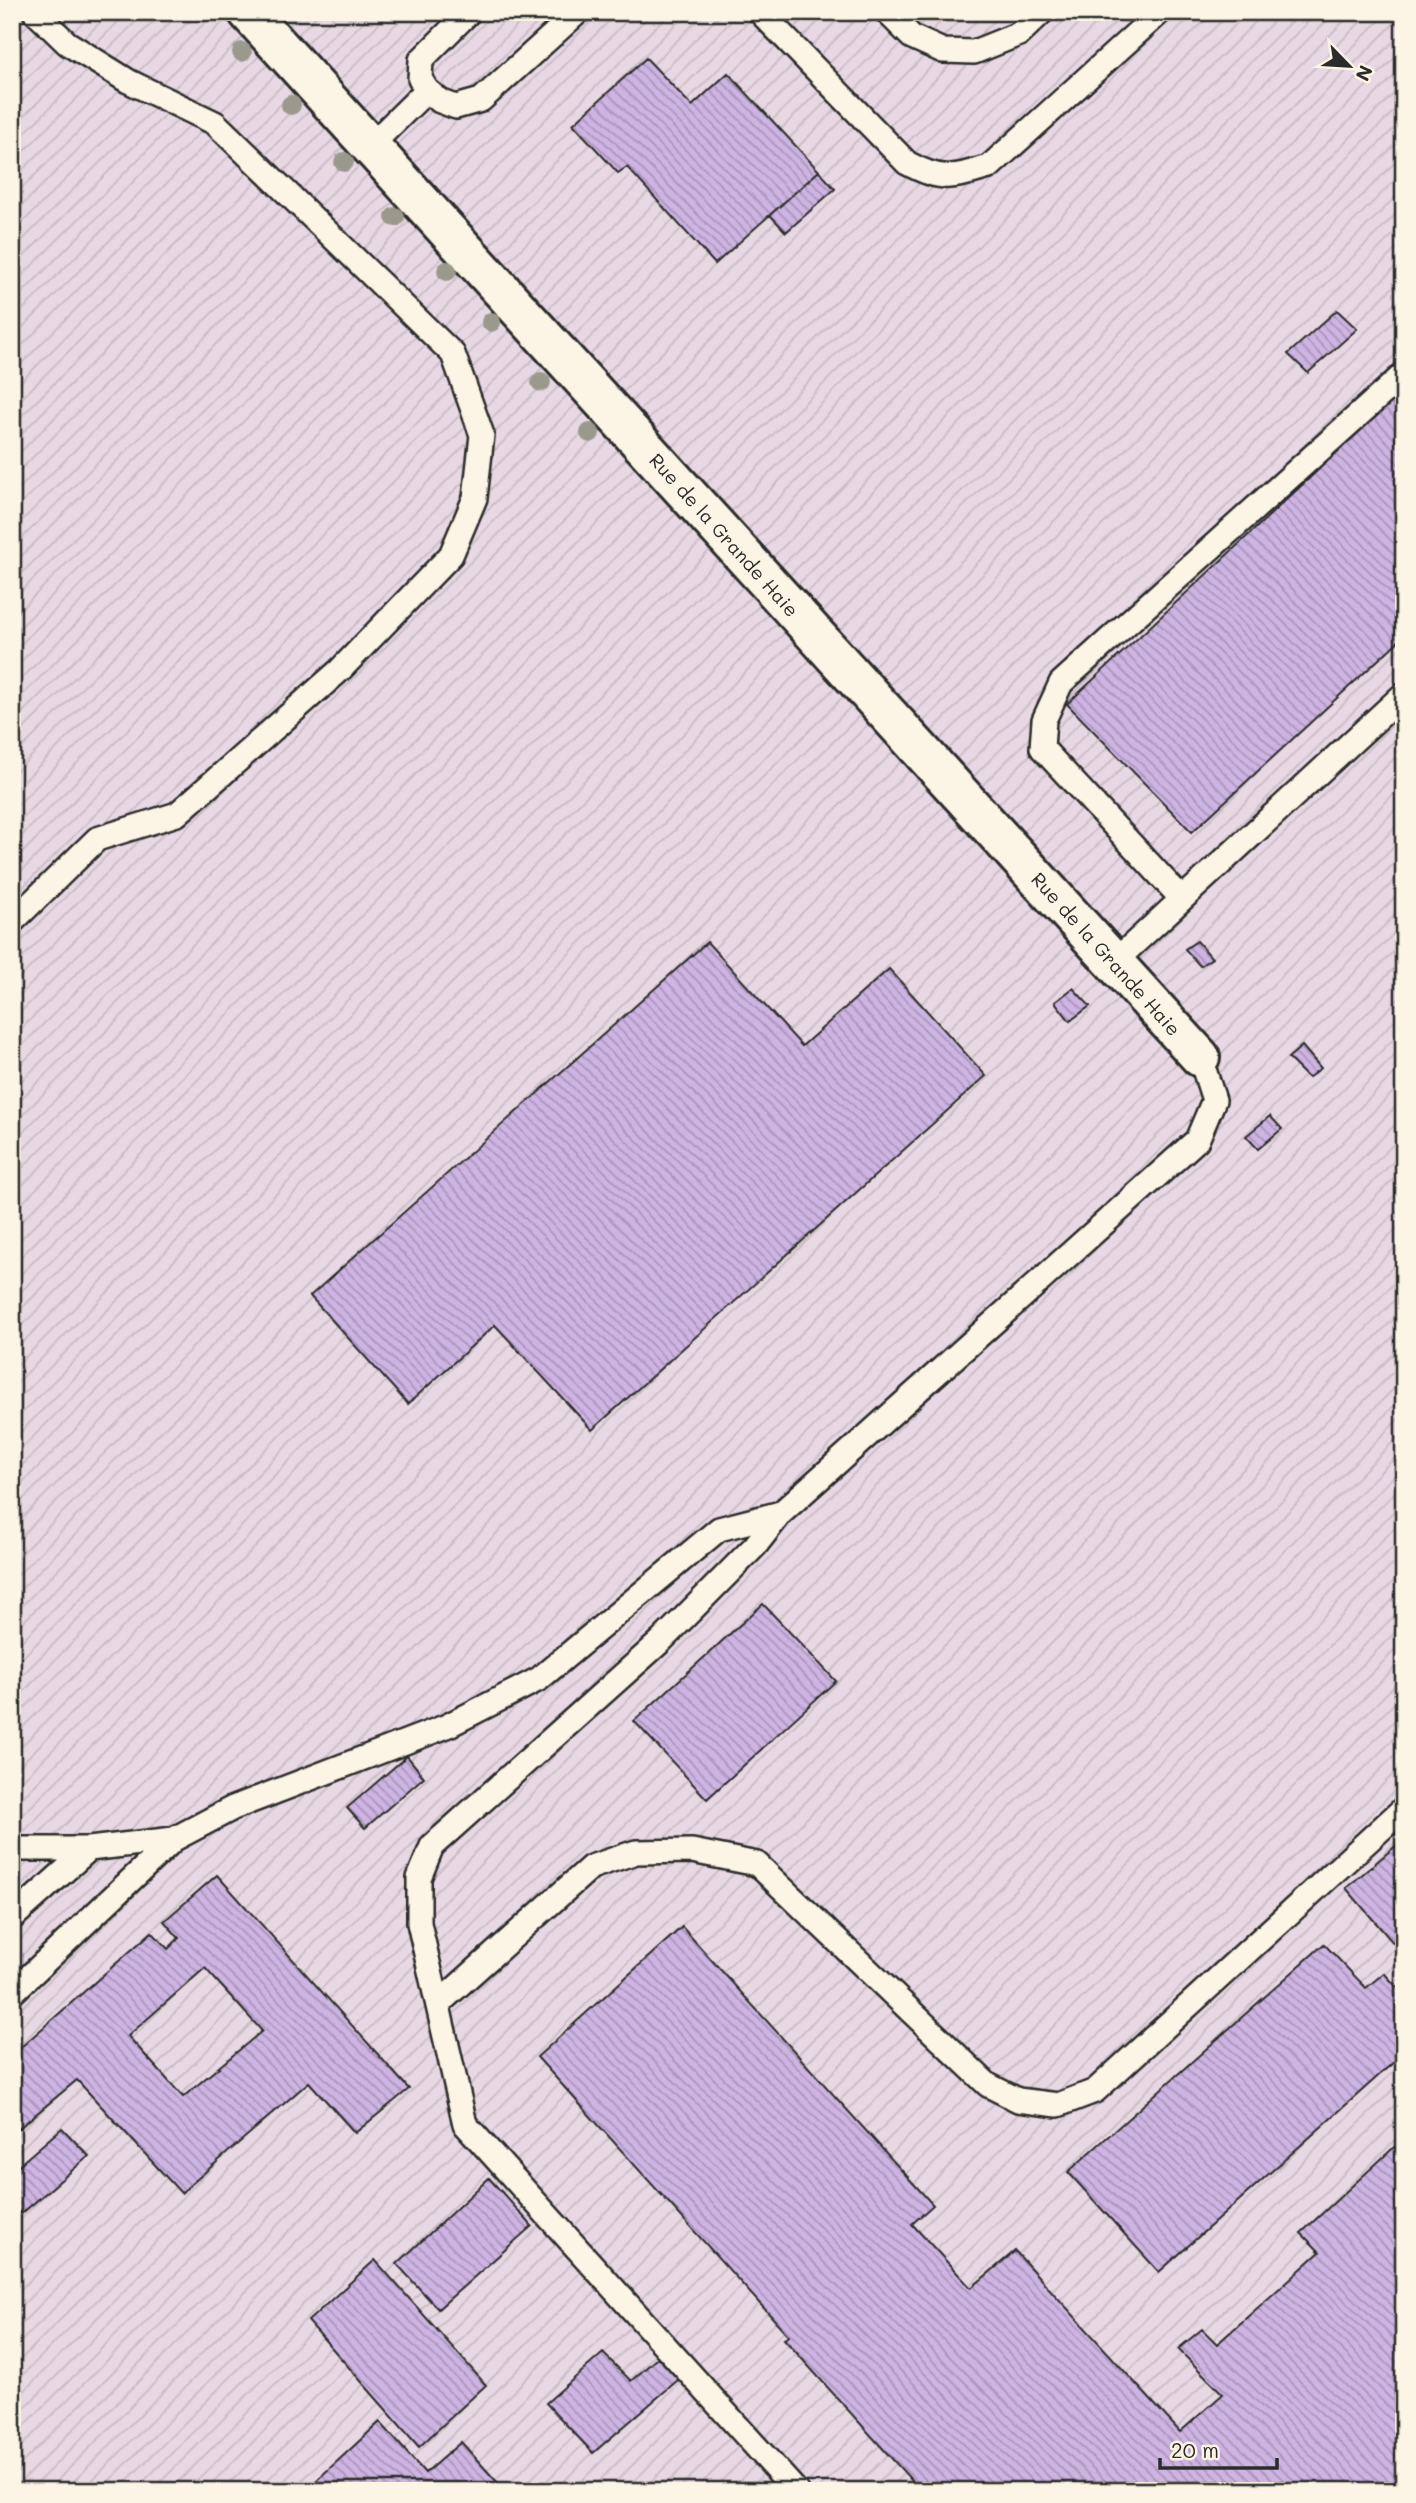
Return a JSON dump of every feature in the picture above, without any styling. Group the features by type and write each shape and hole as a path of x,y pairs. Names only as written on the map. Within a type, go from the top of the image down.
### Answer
{"street":[{"name":"Rue de la Grande Haie","path":"248,12 1200,1057"}],"lane":[{"path":"12,922 97,839 177,814 340,670 451,555 475,498 482,435 453,354 215,122 128,80 67,43 34,12"},
{"path":"469,12 421,60 420,79 428,90 440,101 456,107 481,100 578,12"},
{"path":"760,12 907,163 929,175 956,177 989,167 1160,12"},
{"path":"887,12 912,37 933,47 943,51 974,52 1019,34 1042,12"},
{"path":"370,146 428,90"},
{"path":"1182,899 1042,748 1044,720 1060,683 1404,374"},
{"path":"1114,962 1404,694"},
{"path":"796,2491 466,2124 419,1923 419,1878 432,1846 661,1641 755,1545 781,1513 1197,1140 1214,1100 1200,1057"},
{"path":"12,1993 174,1839 233,1808 447,1726 539,1679 719,1529 781,1513"},
{"path":"438,2004 591,1867 636,1852 692,1851 757,1864 988,2085 1018,2100 1058,2105 1095,2091 1404,1808"},
{"path":"12,1849 89,1849 174,1839"},
{"path":"12,1918 89,1849"}],"shaded area":[{"path":"12,12 1404,12 1404,2491 12,2491"}],"building":[{"path":"646,58 692,106 728,73 819,171 715,264 627,167 618,173 573,124"},
{"path":"819,171 835,189 786,232 770,215"},
{"path":"1337,310 1357,329 1308,373 1288,354"},
{"path":"1404,390 1404,636 1192,832 1067,704"},
{"path":"1197,941 1212,958 1200,966 1185,949"},
{"path":"707,942 802,1046 889,969 986,1076 592,1430 495,1325 408,1404 310,1296"},
{"path":"1073,988 1090,1006 1070,1021 1055,1002"},
{"path":"1302,1046 1321,1068 1308,1078 1288,1058"},
{"path":"1270,1116 1282,1129 1258,1149 1246,1136"},
{"path":"763,1604 836,1681 707,1799 634,1721"},
{"path":"407,1756 424,1777 365,1828 347,1808"},
{"path":"1404,1839 1404,1948 1400,1951 1346,1888"},
{"path":"217,1875 409,2089 355,2133 309,2082 181,2193 77,2080 12,2134 12,2055 152,1932 168,1949 179,1938 164,1921","holes":["205,1968 262,2031 183,2097 128,2036"]},
{"path":"682,1927 933,2205 912,2224 971,2288 1015,2251 1180,2432 1223,2394 1178,2349 1202,2329 1217,2344 1320,2252 1301,2233 1404,2138 1404,2491 921,2491 784,2339 789,2336 537,2057"},
{"path":"1324,1944 1366,1988 1384,1973 1404,1995 1404,2053 1159,2272 1068,2172"},
{"path":"62,2128 89,2156 21,2214 12,2204 12,2171"},
{"path":"489,2178 532,2226 438,2309 397,2264"},
{"path":"375,2260 486,2385 419,2447 308,2321"},
{"path":"664,2352 685,2374 593,2453 546,2403 603,2353 631,2381"},
{"path":"380,2422 425,2473 461,2442 498,2483 489,2491 305,2491"}]}
